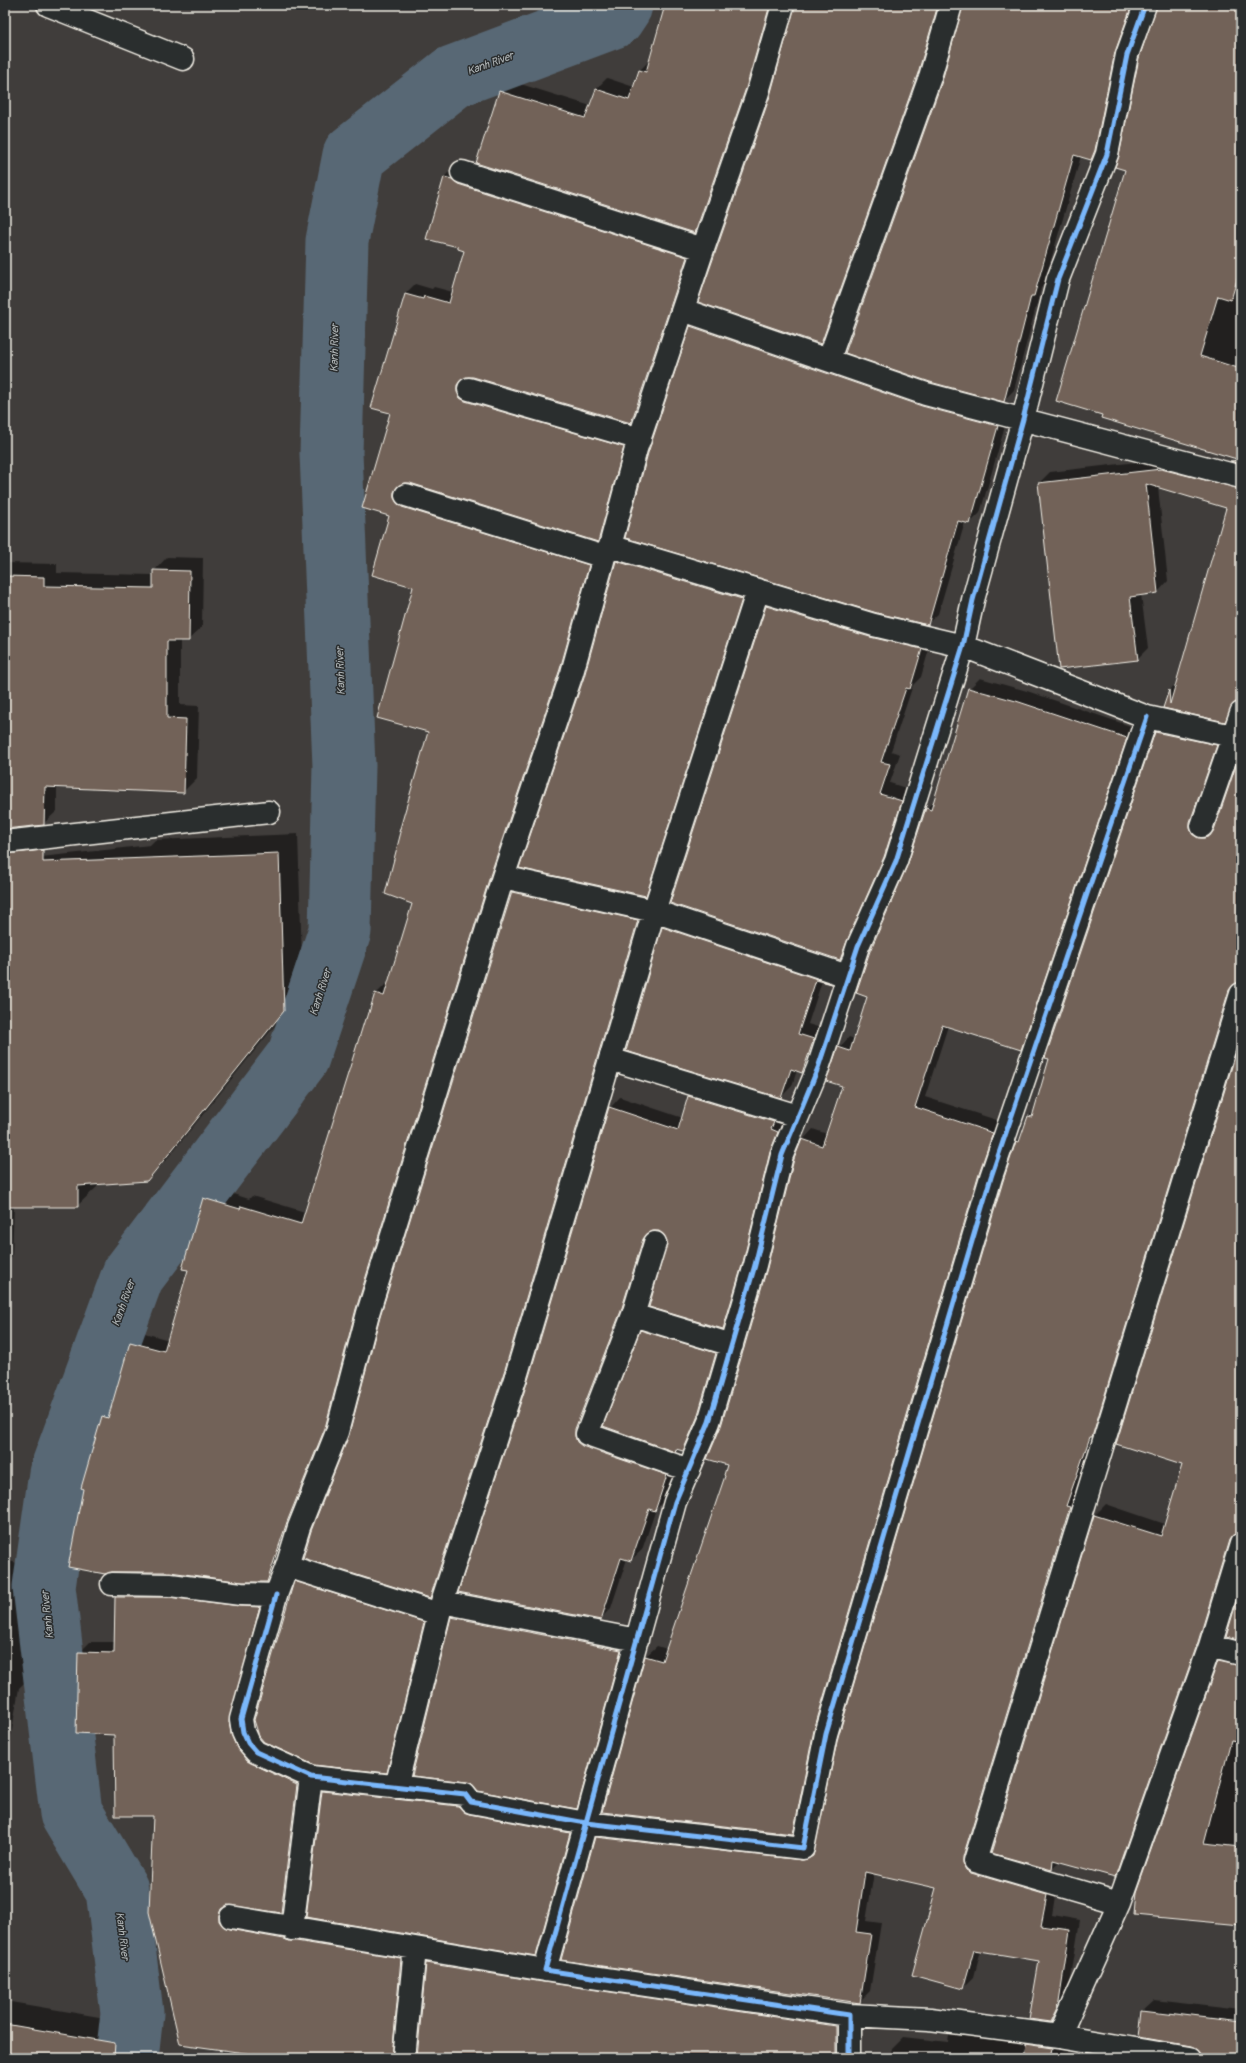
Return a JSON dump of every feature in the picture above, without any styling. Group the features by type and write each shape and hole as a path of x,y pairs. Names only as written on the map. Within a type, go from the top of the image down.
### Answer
{"street":[{"path":"48,5 183,59"},
{"path":"783,5 758,92 703,249 640,439 572,673 503,877 368,1313 337,1432 299,1527 276,1595 241,1719 243,1732 248,1743 256,1752 311,1777 465,1794 471,1802 586,1823 803,1848 826,1734 989,1185 1147,717"},
{"path":"829,359 930,77 951,5"},
{"path":"545,1970 675,1502 709,1422 755,1265 782,1155 818,1068 858,946 896,861 963,646 973,600 1023,419 1058,279 1107,154 1127,55 1145,5"},
{"path":"462,172 703,249"},
{"path":"683,310 829,359 926,394 1241,477"},
{"path":"469,389 640,439"},
{"path":"406,495 607,552 758,590 874,625 963,646 1147,717 1237,737"},
{"path":"396,1787 441,1608 517,1373 654,911 758,590"},
{"path":"1202,826 1237,737 1241,713"},
{"path":"5,842 269,812"},
{"path":"503,877 654,911 847,976"},
{"path":"1119,1903 975,1861 1241,994"},
{"path":"610,1059 798,1116"},
{"path":"655,1243 634,1315 587,1434 689,1470"},
{"path":"634,1315 732,1345"},
{"path":"1059,2036 1119,1903 1210,1646 1241,1544"},
{"path":"287,1566 441,1608 637,1640"},
{"path":"112,1584 170,1585 241,1594 276,1595"},
{"path":"1210,1646 1241,1654"},
{"path":"292,1929 311,1777"},
{"path":"231,1917 292,1929 545,1970 849,2015 930,2019 1059,2036 1188,2058"},
{"path":"404,2058 415,1949"},
{"path":"849,2015 849,2058"}],"building":[{"path":"665,5 770,5 746,88 695,233 476,163 499,91 585,118 596,89 629,100 639,70 646,72"},
{"path":"795,5 938,5 918,73 821,344 698,302 770,96"},
{"path":"963,5 1132,5 1115,52 1095,150 1091,160 1074,155 1034,296 1031,296 1004,402 930,382 845,353 942,81"},
{"path":"1157,5 1241,5 1241,266 1231,300 1218,296 1200,356 1241,369 1241,464 1230,461 1240,460 1101,418 1102,415 1056,401 1125,170 1115,167 1119,156 1139,58"},
{"path":"444,177 452,179 458,184 687,257 631,423 473,377 466,377 457,385 457,392 460,398 465,401 624,447 598,542 410,483 404,483 398,486 394,492 394,498 402,507 589,565 560,669 491,873 356,1309 325,1428 287,1522 267,1582 242,1582 170,1572 112,1572 105,1574 68,1567 83,1489 81,1488 102,1416 108,1418 130,1342 164,1351 188,1270 182,1269 203,1198 240,1209 241,1206 301,1224 365,1019 367,1019 375,993 384,996 412,904 385,894 401,832 399,832 428,732 377,718 413,587 372,575 389,516 362,508 390,413 371,408 405,294 423,299 424,296 449,303 464,251 458,249 458,247 426,239"},
{"path":"690,326 922,406 998,426 970,524 958,521 928,625 877,613 625,538 648,453"},
{"path":"1161,469 1241,489 1241,701 1233,704 1225,722 1163,708 1169,690 1170,704 1226,508 1146,484 1158,593 1130,597 1138,660 1059,669 1038,483"},
{"path":"616,561 742,599 646,896 519,868 584,677"},
{"path":"153,570 190,571 189,641 167,641 167,718 186,719 184,793 45,787 44,825 5,829 5,576 44,577 44,586 153,588"},
{"path":"766,606 870,637 922,649 910,689 906,688 881,762 890,764 880,794 902,801 884,857 840,960 670,903"},
{"path":"968,688 1016,701 1127,738 1021,1050 942,1025 915,1107 993,1133 979,1173 814,1730 793,1834 602,1812 645,1656 662,1661 725,1476 727,1465 707,1459 721,1426 744,1348 767,1268 794,1159 802,1139 822,1146 842,1086 826,1081 838,1047 850,1051 867,997 856,993 870,951 907,866 926,808 931,810"},
{"path":"1155,732 1217,745 1190,822 1192,834 1198,838 1210,836 1214,830 1241,751 1241,982 1233,985 1229,990 1092,1437 1090,1437 1066,1506 1070,1507 963,1857 963,1864 966,1870 971,1873 1047,1895 1041,1926 1070,1930 1058,2008 1051,2022 1029,2019 1039,1961 974,1950 963,1989 912,1975 936,1888 865,1872 856,1932 871,1934 860,2003 561,1960 595,1837 802,1860 813,1856 838,1737 1003,1181 1016,1141 1019,1142 1028,1116 1032,1117 1049,1059 1045,1058"},
{"path":"43,850 43,862 279,853 284,1011 147,1181 78,1186 78,1207 5,1207 5,854"},
{"path":"512,892 638,920 505,1369 430,1598 303,1558 311,1531 349,1435 380,1316"},
{"path":"662,927 832,984 816,980 798,1034 814,1039 802,1073 791,1069 781,1098 626,1051"},
{"path":"1241,1037 1241,1532 1233,1535 1229,1540 1198,1642 1115,1877 1053,1860 1052,1870 991,1853 1094,1515 1161,1536 1182,1465 1116,1444"},
{"path":"688,1096 774,1122 771,1129 778,1132 770,1152 743,1262 723,1329 649,1307 667,1241 664,1235 659,1231 653,1231 647,1234 643,1239 621,1311 575,1429 577,1442 582,1446 667,1475 655,1511 649,1509 631,1561 621,1558 601,1620 458,1592 529,1377 609,1107 678,1130"},
{"path":"640,1330 716,1353 697,1418 683,1451 676,1449 675,1452 603,1426"},
{"path":"294,1581 424,1622 387,1773 314,1765 264,1742 259,1736 254,1720"},
{"path":"1241,1587 1241,1641 1226,1637"},
{"path":"115,1597 169,1597 260,1607 229,1721 231,1734 237,1748 247,1761 297,1785 281,1913 227,1905 221,1909 219,1921 223,1926 229,1929 290,1941 401,1958 392,2058 280,2058 180,2044 149,1912 153,1816 115,1816 114,1735 76,1733 78,1652 114,1653"},
{"path":"451,1617 621,1650 577,1809 478,1791 471,1783 467,1782 412,1776"},
{"path":"1218,1661 1241,1666 1241,1742 1231,1740 1204,1843 1241,1847 1241,1925 1134,1915 1136,1892"},
{"path":"322,1791 458,1806 469,1814 570,1833 536,1956 306,1917"},
{"path":"426,1963 836,2026 836,2058 417,2058"},
{"path":"1142,2010 1241,2022 1241,2058 1200,2058 1196,2049 1190,2046 1139,2037"},
{"path":"5,2024 115,2043 114,2058 5,2058"},
{"path":"1025,2044 1052,2048 1050,2058 1023,2058"}],"waterway":[{"name":"Kanh River","path":"127,2058 132,2013 117,1890 71,1813 44,1587 60,1474 133,1275 298,1057 340,931 344,766 331,453 337,241 354,155 453,77 613,17 621,5"}],"cycle path":[{"path":"849,2058 849,2015 545,1970 675,1502 709,1422 755,1265 782,1155 818,1068 858,946 896,861 963,646 973,600 1023,419 1058,279 1107,154 1127,55 1145,5"},
{"path":"276,1595 241,1719 243,1732 248,1743 256,1752 311,1777 465,1794 471,1802 586,1823 803,1848 826,1734 991,1177 1147,717"}]}
